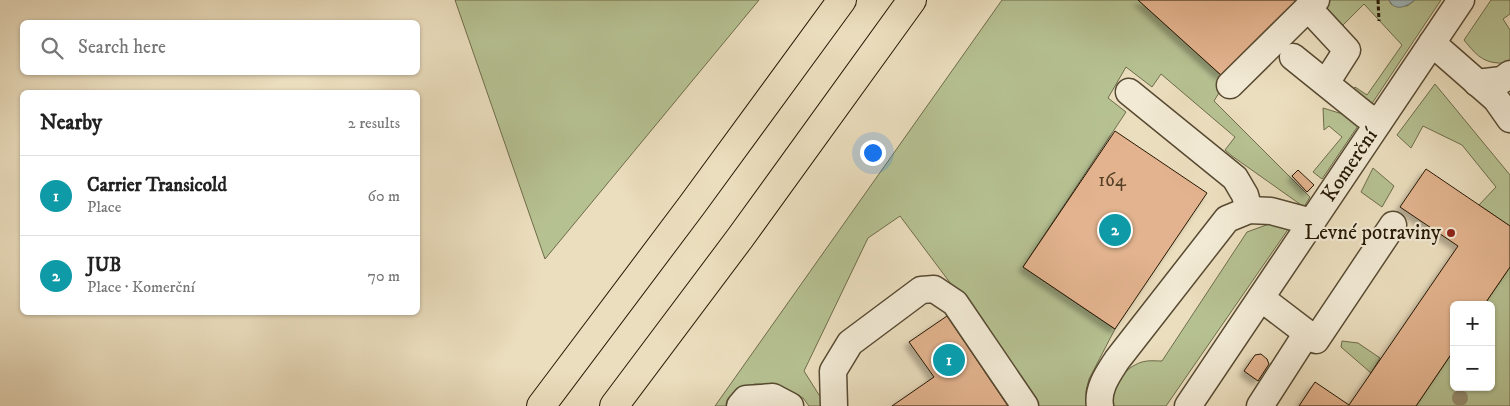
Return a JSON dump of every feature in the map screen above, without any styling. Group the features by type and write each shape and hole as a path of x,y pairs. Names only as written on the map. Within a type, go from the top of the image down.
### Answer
{"highway":[{"path":"541,406 692,205 842,0"},
{"path":"614,406 740,238 912,0"}],"street":[{"name":"Komerční","path":"1188,406 1461,0"},
{"path":"1230,85 1312,4 1347,50 1326,83"},
{"path":"1432,43 1496,99 1510,119"},
{"path":"1293,57 1364,115 1378,123"},
{"path":"1477,83 1502,80 1510,74"},
{"path":"1129,92 1235,178 1245,195 1249,210"},
{"path":"1100,406 1102,383 1117,360 1227,220 1249,210 1271,211 1312,222"},
{"path":"1261,298 1316,340 1393,225"},
{"path":"834,406 833,371 850,343 921,290 934,289 955,303 1025,406"},
{"path":"1260,406 1307,333"},
{"path":"740,406 746,399 773,398 790,406"}],"path":[{"path":"1378,0 1379,21"}],"green space":[{"path":"455,0 759,0 545,259"},
{"path":"1002,0 1138,0 1222,76 1222,88 1214,101 1310,197 1304,207 1225,150 1235,137 1161,74 1152,87 1126,67 1108,98 1126,112 1023,267 1115,329 1089,379 1086,391 1087,406 1035,406 951,284 900,216 868,238 804,371 826,406 809,406 803,398 776,385 755,384 736,392 727,406 715,406"},
{"path":"1330,0 1389,0 1391,4 1407,6 1415,0 1441,0 1367,111 1352,91 1355,87 1367,95 1402,45 1364,4 1338,30 1318,10"},
{"path":"1491,0 1510,0 1510,14 1503,19 1510,30 1510,61 1505,63 1487,61 1464,40"},
{"path":"1435,84 1510,175 1510,226 1479,205 1496,187 1462,145 1423,126 1411,148 1397,135"},
{"path":"1323,108 1362,120 1322,179 1313,172 1342,137 1329,126 1324,130"},
{"path":"1373,168 1394,186 1382,207 1361,192"},
{"path":"1269,224 1289,228 1166,406 1113,406 1114,392 1124,373 1142,362 1162,361 1247,232"},
{"path":"1510,267 1510,406 1416,406 1450,356 1450,391 1495,391 1495,301 1487,301"},
{"path":"1342,341 1358,343 1380,358 1371,373 1341,347"}],"water":[{"path":"1389,0 1415,0 1408,5 1397,7 1391,4"}],"building":[{"path":"1138,0 1298,0 1222,76"},
{"path":"1115,131 1207,193 1115,329 1023,267"},
{"name":"Levné potraviny","path":"1426,169 1510,226 1510,267 1487,301 1450,301 1450,356 1416,406 1299,406 1315,382 1349,405 1458,246 1400,207"},
{"path":"1298,170 1314,185 1307,192 1292,176"},
{"path":"947,316 1008,406 892,406 934,377 909,342"},
{"path":"1261,354 1267,359 1269,364 1258,381 1244,371 1255,355"}],"place":[{"name":"JUB","path":"1115,230"},
{"name":"Levné potraviny","path":"1451,233"},
{"name":"Carrier Transicold","path":"949,360"}]}
